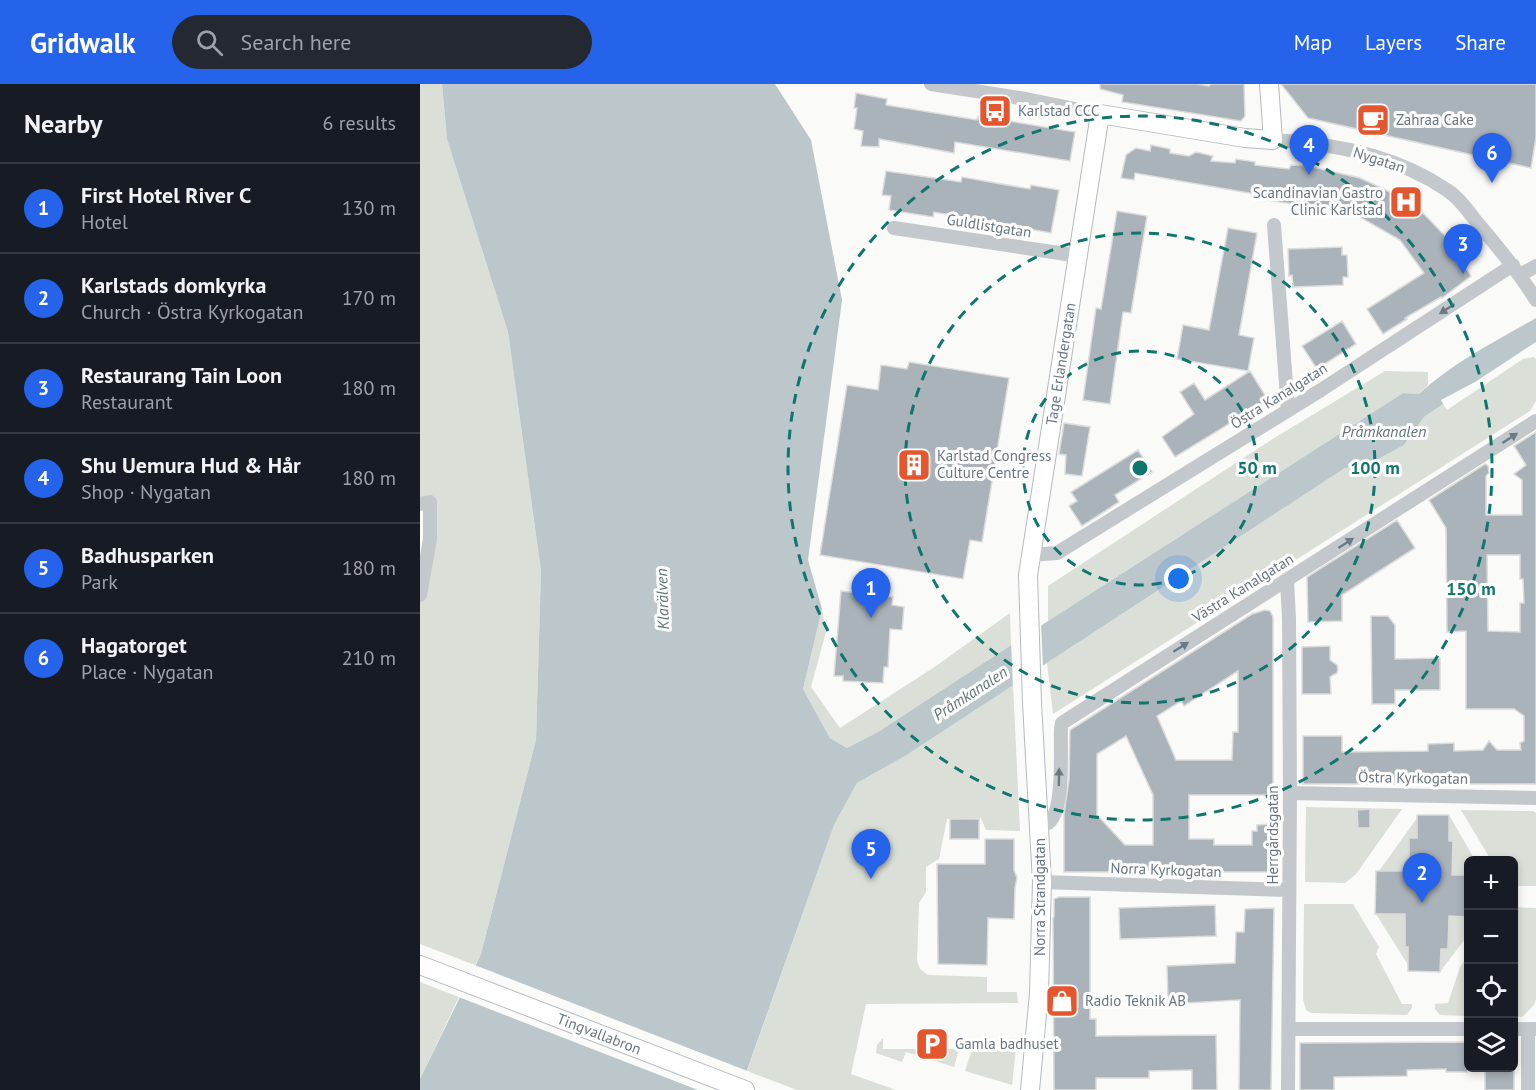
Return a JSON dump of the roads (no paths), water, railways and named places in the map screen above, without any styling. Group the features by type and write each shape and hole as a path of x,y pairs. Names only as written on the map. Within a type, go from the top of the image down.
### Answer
{"street":[{"path":"931,84 1026,99 1100,114"},
{"path":"1269,84 1273,140"},
{"name":"Nygatan","path":"1100,114 1245,138 1303,142 1358,152 1395,163 1448,190 1461,202 1517,270 1536,300"},
{"name":"Tage Erlandergatan","path":"1029,614 1030,555 1100,114"},
{"path":"1274,225 1288,410"},
{"name":"Guldlistgatan","path":"894,228 1079,256"},
{"name":"Östra Kanalgatan","path":"1030,555 1057,553 1321,390 1496,277 1536,266"},
{"name":"Västra Kanalgatan","path":"1039,826 1047,824 1053,818 1058,806 1062,723 1536,421"},
{"path":"420,595 430,539 425,503"},
{"name":"Herrgårdsgatan","path":"1287,580 1290,619 1288,1090"},
{"name":"Norra Strandgatan","path":"1029,614 1042,882 1039,993 1030,1090"},
{"name":"Östra Kyrkogatan","path":"1290,793 1536,798"},
{"name":"Norra Kyrkogatan","path":"1042,882 1289,890"},
{"name":"Tingvallabron","path":"420,965 745,1090"},
{"path":"1289,1029 1464,1029"},
{"path":"1526,1029 1528,1090"}],"water":[{"path":"442,84 775,84 811,140 842,300 808,560 822,609 803,689 830,738 847,748 878,732 1403,393 1419,394 1460,362 1536,318 1536,342 1475,382 1441,400 1443,404 1424,417 1404,445 1371,463 1345,468 905,756 857,783 834,825 740,1090 420,1090 420,1079 481,954 536,740 541,571 508,332 447,139"}],"place":[{"name":"Karlstad CCC","path":"995,111"},
{"name":"Zahraa Cake","path":"1373,120"},
{"name":"Shu Uemura Hud & Hår","path":"1309,175"},
{"name":"Hagatorget","path":"1492,183"},
{"name":"Scandinavian Gastro Clinic Karlstad","path":"1406,202"},
{"name":"Restaurang Tain Loon","path":"1463,274"},
{"name":"Karlstad Congress Culture Centre","path":"914,465"},
{"name":"First Hotel River C","path":"871,618"},
{"name":"Badhusparken","path":"871,879"},
{"name":"Karlstads domkyrka","path":"1422,903"},
{"name":"Radio Teknik AB","path":"1062,1001"},
{"name":"Gamla badhuset","path":"932,1044"}],"water label":[{"name":"Pråmkanalen","path":"1384,431"},
{"name":"Klarälven","path":"662,599"},
{"name":"Pråmkanalen","path":"970,693"}]}
